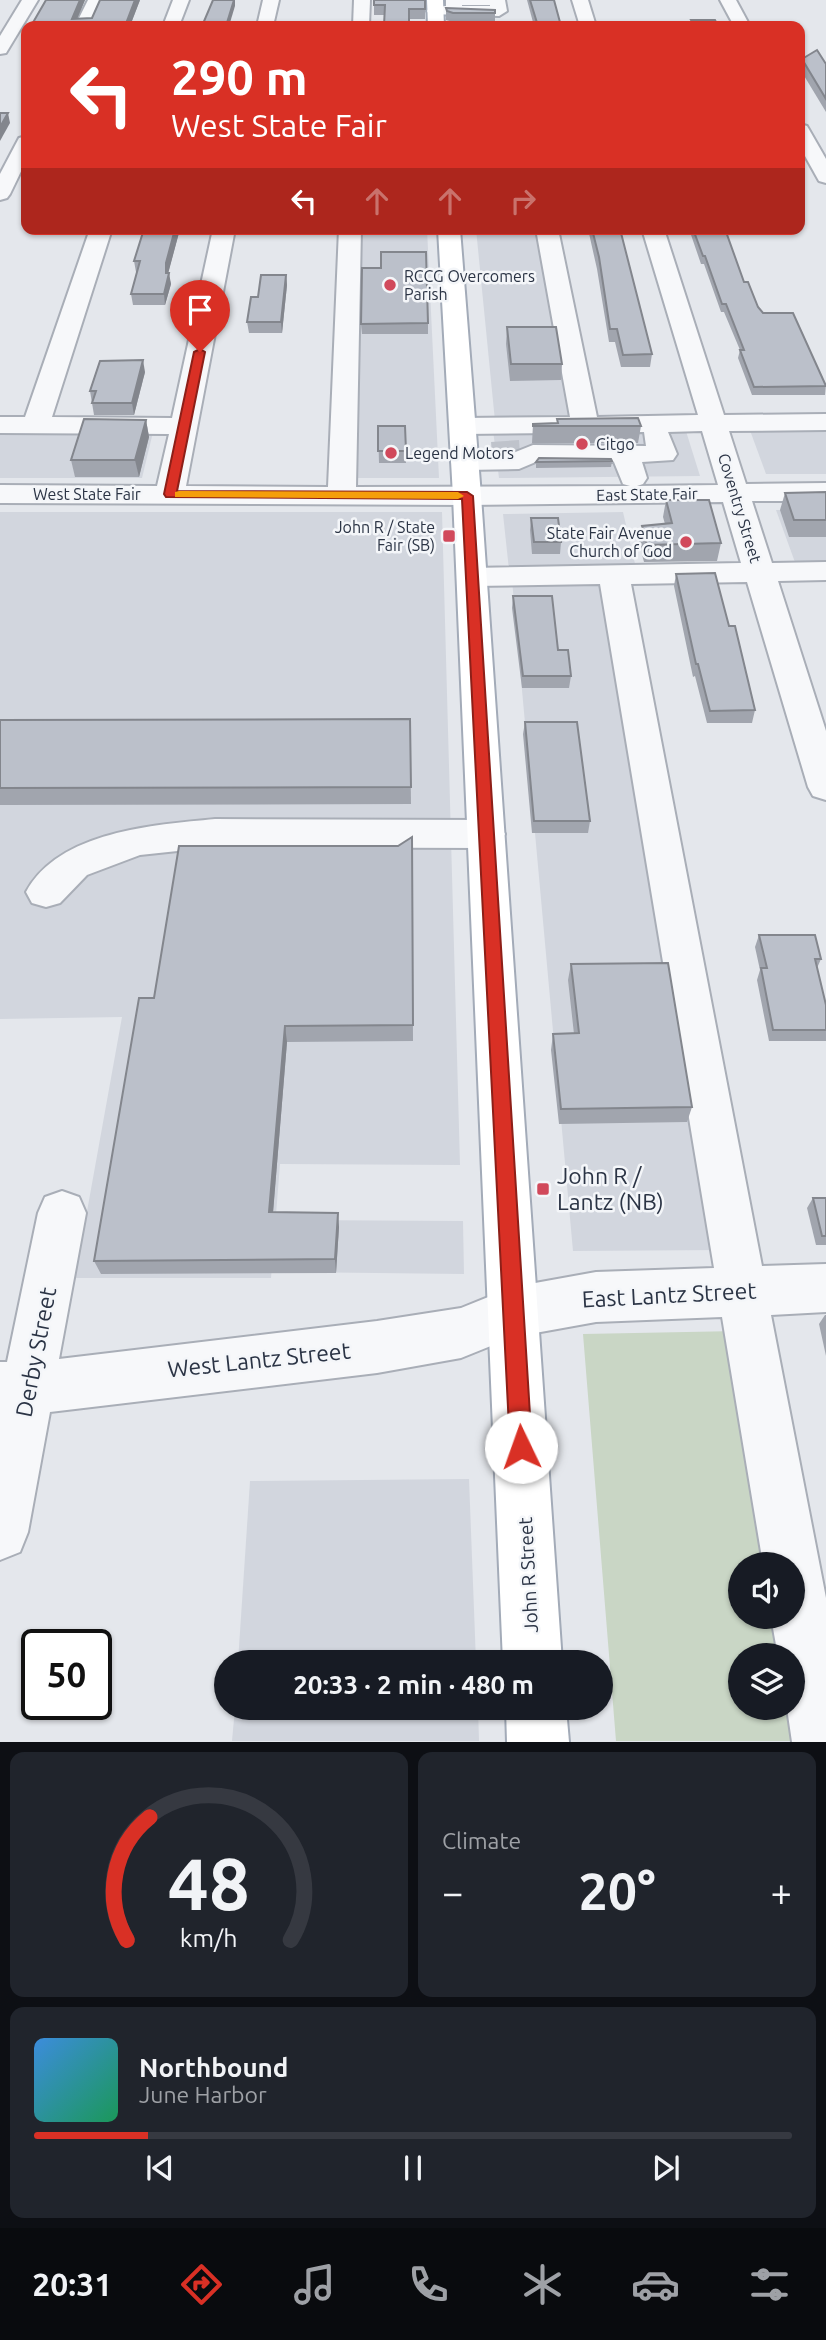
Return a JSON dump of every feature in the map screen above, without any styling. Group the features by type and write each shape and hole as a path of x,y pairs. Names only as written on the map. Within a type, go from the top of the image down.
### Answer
{"main road":[{"name":"John R Street","path":"449,235 472,577 532,1650"},
{"path":"537,1720 538,1741"}],"street":[{"path":"0,49 30,0"},
{"path":"86,21 96,0"},
{"path":"174,21 181,0"},
{"path":"266,21 271,0"},
{"path":"361,21 362,0"},
{"path":"580,0 586,21"},
{"path":"727,0 739,21"},
{"path":"435,12 459,21 499,12"},
{"path":"812,149 826,177"},
{"path":"0,194 18,151"},
{"path":"36,425 99,235"},
{"path":"170,494 223,235"},
{"path":"342,496 350,235"},
{"path":"549,235 585,425"},
{"name":"Coventry Street","path":"655,235 826,787"},
{"path":"465,462 540,456 585,425 826,422"},
{"path":"0,425 184,426"},
{"path":"463,426 540,456 631,474 663,454 656,434"},
{"name":"East State Fair","path":"467,496 540,456 736,493 826,492"},
{"name":"West State Fair","path":"0,494 467,496"},
{"path":"472,577 826,571"},
{"path":"614,575 789,1552"},
{"path":"46,892 73,865 137,841 215,834 486,834"},
{"name":"Derby Street","path":"0,1532 15,1388 62,1213"},
{"name":"East Lantz Street","path":"513,1312 596,1297 826,1288"},
{"name":"West Lantz Street","path":"15,1388 377,1347 461,1333 513,1312"},
{"path":"803,1629 823,1741"}],"shaded area":[{"path":"358,235 427,235 439,478 350,478"},
{"path":"477,235 544,235 578,420 495,421"},
{"path":"826,424 826,474 766,474 748,425"},
{"path":"154,428 142,478 0,478 0,429"},
{"path":"685,428 700,476 499,478 493,430"},
{"path":"776,510 826,510 826,565 796,565"},
{"path":"0,512 442,512 460,1165 280,1164 271,1278 75,1278 122,1017 0,1019"},
{"path":"623,512 636,568 509,570 503,514"},
{"path":"512,580 608,580 725,1250 573,1251"},
{"path":"291,1220 463,1221 464,1274 287,1272"},
{"path":"469,1479 476,1650 239,1650 250,1481"},
{"path":"234,1720 478,1720 479,1741 232,1741"}],"green space":[{"path":"738,1331 777,1552 728,1552 728,1629 791,1629 793,1643 728,1643 728,1720 805,1720 805,1711 810,1741 616,1741 613,1650 609,1650 583,1334"}],"building":[{"path":"46,0 80,0 72,19 92,18 100,0 135,0 127,21 34,21"},
{"path":"213,0 234,0 228,21 204,21"},
{"path":"374,0 425,0 425,9 409,9 409,21 384,21 385,5 374,5"},
{"path":"530,0 554,0 560,21 536,21"},
{"path":"446,8 495,10 495,13 453,13"},
{"path":"817,50 826,64 826,99 805,64 805,57"},
{"path":"0,113 8,113 0,127"},
{"path":"142,235 173,235 166,263 166,273 169,273 164,294 131,294 140,261 134,261"},
{"path":"594,235 622,235 652,354 623,355 617,329 610,329"},
{"path":"695,235 727,235 744,282 748,282 758,307 763,313 793,313 826,386 754,387 740,350 744,350"},
{"path":"381,252 426,252 428,323 361,324 362,268 381,268"},
{"path":"261,275 286,275 281,322 247,322 251,297 258,297"},
{"path":"507,327 556,327 562,364 511,364"},
{"path":"143,360 132,403 92,403 96,391 90,391 100,361"},
{"path":"638,418 641,426 533,426 558,423 557,419"},
{"path":"84,419 146,420 135,460 71,460"},
{"path":"378,426 405,426 406,451 378,451"},
{"path":"539,458 611,459 612,461 536,462"},
{"path":"826,492 826,520 794,520 785,493"},
{"path":"666,500 709,500 721,543 647,545 642,526 672,523"},
{"path":"531,518 558,518 561,542 534,542"},
{"path":"715,573 729,626 735,626 755,710 710,711 696,664 676,574"},
{"path":"513,596 552,596 558,650 568,650 571,676 523,676"},
{"path":"410,719 411,787 0,788 0,720"},
{"path":"525,722 577,722 590,821 534,821"},
{"path":"412,837 413,1025 285,1026 269,1212 338,1213 335,1259 94,1261 139,998 154,998 179,846 398,846"},
{"path":"759,935 815,935 821,959 815,959 826,1005 826,1030 773,1030 761,968 767,968"},
{"path":"668,963 692,1107 561,1109 553,1034 579,1033 571,964"},
{"path":"813,1198 826,1198 826,1236 822,1236"}],"tunnel":[{"path":"505,441 506,455"}],"slow traffic":[{"path":"179,494 458,496"}],"place":[{"name":"RCCG Overcomers Parish","path":"390,285"},
{"name":"Citgo","path":"582,444"},
{"name":"Legend Motors","path":"391,453"},
{"name":"John R / State Fair (SB)","path":"449,536"},
{"name":"State Fair Avenue Church of God","path":"686,542"},
{"name":"John R / Lantz (NB)","path":"543,1189"}],"route":[{"path":"200,352 170,494 467,496 521,1447"}]}
